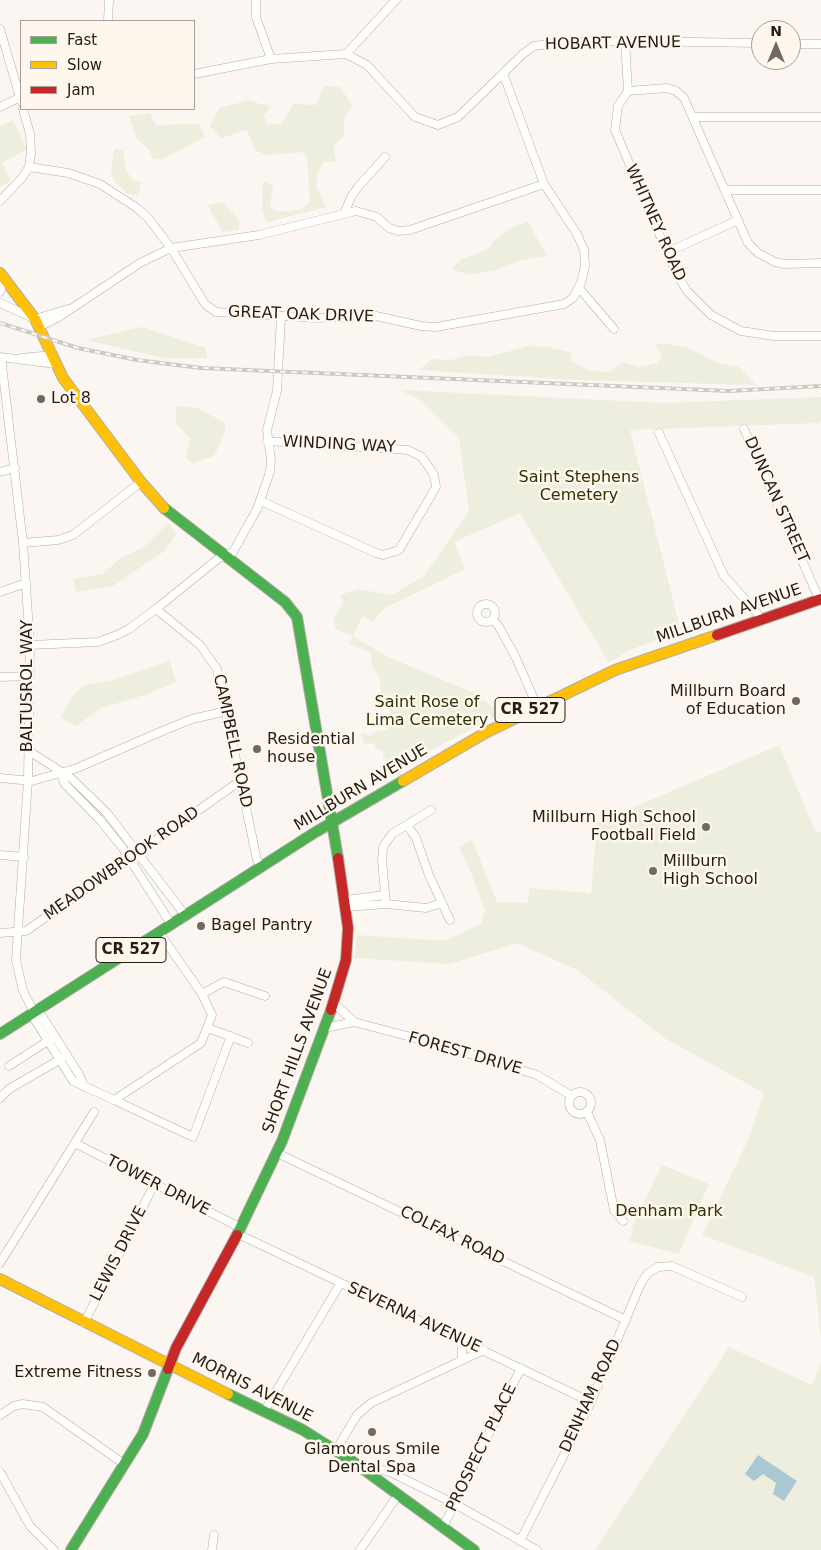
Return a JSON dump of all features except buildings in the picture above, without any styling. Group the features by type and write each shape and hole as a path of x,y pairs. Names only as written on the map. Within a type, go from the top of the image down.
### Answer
{"main road":[{"name":"SHORT HILLS AVENUE","path":"2,276 37,323 63,378 141,482 166,510 285,602 297,617 333,821 348,928 348,950 334,1002 277,1153 239,1231 176,1348 143,1434 71,1550"},
{"name":"MILLBURN AVENUE","path":"0,1034 333,821 439,758 537,706 615,670 820,599"},
{"name":"MORRIS AVENUE","path":"0,1279 84,1323 303,1430 336,1450 474,1550"}],"street":[{"path":"108,20 109,0"},
{"path":"256,0 256,18 270,59"},
{"path":"195,74 270,59 346,54 396,0"},
{"path":"0,28 20,95"},
{"name":"HOBART AVENUE","path":"346,54 367,65 414,117 438,125 458,117 534,46 563,42 751,44"},
{"path":"624,42 628,91 660,88 676,91 684,98 695,117 738,220 751,246 766,259 784,264 821,264"},
{"path":"801,44 821,44"},
{"path":"503,73 544,184 581,243 585,266 579,288 614,329"},
{"name":"WHITNEY ROAD","path":"628,91 618,106 614,130 687,291 702,308 720,321 741,331 763,336 821,336"},
{"path":"0,107 20,98"},
{"path":"0,201 22,178 29,167 31,153 30,134 23,110"},
{"path":"695,117 821,117"},
{"path":"345,212 351,196 385,157"},
{"path":"29,167 68,173 106,188 148,218 171,248"},
{"path":"0,303 37,323 70,309 140,263 171,248 259,235 345,212 366,213 376,217 389,228 398,231 410,230 544,184"},
{"path":"727,190 821,190"},
{"path":"668,252 738,220"},
{"name":"GREAT OAK DRIVE","path":"171,248 200,297 210,309 228,314 316,318 376,316 421,326 436,327 564,304 573,298 579,288"},
{"path":"0,292 2,276"},
{"path":"30,645 98,642 129,630 219,558 233,552 261,501 270,472 271,460 268,430 277,391 281,317"},
{"path":"0,357 20,358 32,362 54,360"},
{"name":"BALTUSROL WAY","path":"0,357 4,413 15,468 23,543 30,645 28,780 24,857 16,933 16,960 23,991 34,1012 42,1016 52,1039"},
{"name":"DUNCAN STREET","path":"744,429 820,599"},
{"path":"659,433 724,576 758,613 760,619"},
{"name":"WINDING WAY","path":"261,501 383,555 399,550 436,488 434,475 422,457 408,450 268,441"},
{"path":"0,472 15,468"},
{"path":"23,543 58,540 73,535 141,482"},
{"path":"0,592 26,583"},
{"name":"CAMPBELL ROAD","path":"156,609 200,645 212,660 221,681 257,860 262,866"},
{"path":"493,620 498,624 516,658 537,706"},
{"path":"0,677 30,676"},
{"path":"0,778 28,780 61,773 78,768 175,726 227,712"},
{"path":"29,752 71,778 102,808 139,853 185,915"},
{"path":"61,773 64,783 100,820 131,859 171,924"},
{"name":"MEADOWBROOK ROAD","path":"0,933 26,931 240,782"},
{"path":"385,899 382,861 383,847 392,834 431,810"},
{"path":"407,825 418,843 426,868 450,920"},
{"path":"0,855 24,857"},
{"path":"346,904 385,899 426,908 442,903"},
{"path":"114,1100 201,1043 208,1028 212,1011 159,932"},
{"path":"202,994 224,982 265,996"},
{"path":"334,1002 354,1022"},
{"name":"FOREST DRIVE","path":"325,1028 354,1022 445,1046 537,1075 572,1096 578,1092 587,1094 591,1103 587,1112 601,1142 614,1210 623,1221"},
{"path":"208,1028 248,1043"},
{"path":"52,1039 59,1061 73,1081 193,1137 231,1036"},
{"path":"52,1039 67,1056 84,1086"},
{"path":"9,1066 52,1039"},
{"path":"0,1098 9,1089 67,1056"},
{"path":"572,1096 570,1102 573,1111 580,1114 587,1112"},
{"path":"0,1263 94,1112"},
{"name":"TOWER DRIVE","path":"75,1143 239,1231"},
{"name":"COLFAX ROAD","path":"277,1153 626,1320"},
{"name":"LEWIS DRIVE","path":"84,1323 154,1185"},
{"name":"SEVERNA AVENUE","path":"239,1231 340,1284 484,1350 591,1402"},
{"name":"DENHAM ROAD","path":"520,1541 591,1402 644,1278 658,1267 672,1266 742,1297"},
{"path":"265,1410 340,1284"},
{"path":"462,1340 462,1360"},
{"path":"336,1450 357,1415 371,1403 484,1350"},
{"name":"PROSPECT PLACE","path":"443,1527 521,1368"},
{"path":"0,1415 14,1406 23,1404 43,1407 124,1464"},
{"path":"364,1470 379,1469 392,1472 455,1504 537,1550"},
{"path":"0,1472 30,1526 54,1550"},
{"path":"360,1550 398,1495"},
{"path":"212,1550 214,1536"}],"green space":[{"path":"323,86 340,87 353,106 344,118 344,135 333,147 336,161 323,163 318,173 316,185 326,207 267,222 262,210 263,181 273,185 270,206 277,212 301,210 310,201 307,158 302,152 266,155 255,150 247,130 221,138 210,126 219,108 250,100 260,104 271,105 264,116 268,124 282,124 293,104 316,105"},
{"path":"150,113 156,125 199,124 205,137 163,159 153,159 149,150 137,139 129,116"},
{"path":"13,120 27,149 2,163 11,181 0,187 0,126"},
{"path":"114,149 123,150 126,170 133,180 141,182 138,196 127,193 115,182 111,171"},
{"path":"222,202 239,219 239,230 223,232 207,205"},
{"path":"528,222 547,256 521,260 496,270 469,275 452,269 460,260 488,249 494,241 514,226"},
{"path":"142,327 206,348 207,358 163,358 86,340"},
{"path":"663,343 689,348 718,363 739,367 756,385 574,380 419,370 432,359 451,360 469,355 488,357 528,346 547,347 572,353 570,360 588,370 610,372 622,362 639,367 657,363 662,355 654,345"},
{"name":"Saint Stephens Cemetery","path":"400,390 663,403 821,397 821,421 818,423 630,430 681,632 629,650 609,663 520,513 454,542 465,569 385,608 372,622 363,616 353,636 336,630 333,619 343,603 340,595 358,589 392,595 424,576 469,511 459,438 422,401"},
{"path":"176,406 198,408 225,423 225,433 214,456 192,463 186,459 190,438 176,424"},
{"path":"168,523 177,534 163,552 113,586 76,592 73,579 103,574 120,558 144,547"},
{"name":"Saint Rose of Lima Cemetery","path":"353,636 388,657 474,693 501,713 394,770 383,757 383,752 376,748 374,743 364,744 361,733 371,736 374,732 388,730 391,713 383,705 379,676 373,668 370,652 349,644"},
{"path":"170,661 176,682 145,695 101,708 76,726 61,718 71,697 85,685 113,680"},
{"path":"779,745 816,833 821,832 821,1339 814,1277 702,1235 748,1140 764,1093 666,1039 577,970 517,943 450,964 354,958 357,935 444,941 481,924 485,910 459,847 472,840 497,902 528,903 529,888 591,893 597,823"},
{"name":"Denham Park","path":"662,1165 709,1184 679,1254 629,1241 633,1231 631,1229"},
{"path":"729,1347 812,1385 821,1362 821,1550 595,1550"}],"water":[{"path":"758,1455 797,1481 784,1501 773,1494 776,1483 763,1474 754,1481 745,1474"}],"railway":[{"path":"0,323 78,348 137,360 201,368 729,391 821,386"}],"traffic: fast":[{"path":"164,508 285,602 297,617 338,858"},
{"path":"0,1034 314,833 403,781"},
{"path":"237,1235 282,1141 331,1010"},
{"path":"71,1550 143,1434 168,1369"},
{"path":"228,1394 303,1430 352,1461 474,1550"}],"traffic: slow":[{"path":"0,273 35,319 63,378 141,482 164,508"},
{"path":"403,781 485,733 615,670 717,635"},
{"path":"0,1279 228,1394"}],"traffic: jam":[{"path":"717,635 821,599"},
{"path":"331,1010 346,960 348,928 338,858"},
{"path":"168,1369 176,1348 237,1235"}],"place":[{"name":"Lot 8","path":"41,399"},
{"name":"Millburn Board of Education","path":"796,701"},
{"name":"Residential house","path":"257,749"},
{"name":"Millburn High School Football Field","path":"706,827"},
{"name":"Millburn High School","path":"653,871"},
{"name":"Bagel Pantry","path":"201,926"},
{"name":"Extreme Fitness","path":"152,1373"},
{"name":"Glamorous Smile Dental Spa","path":"372,1432"}]}
